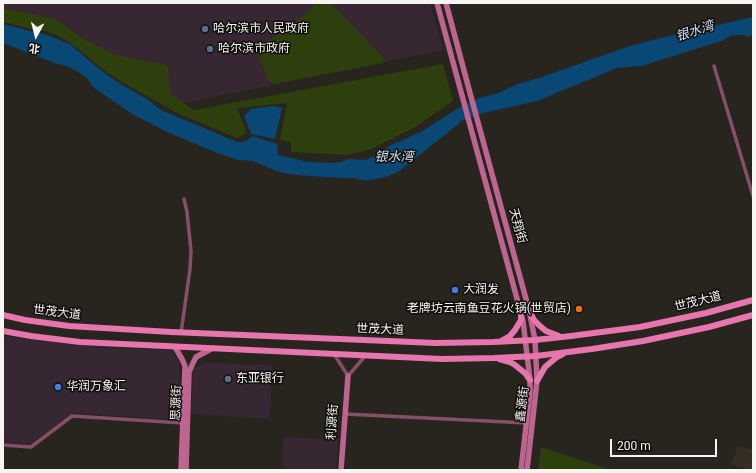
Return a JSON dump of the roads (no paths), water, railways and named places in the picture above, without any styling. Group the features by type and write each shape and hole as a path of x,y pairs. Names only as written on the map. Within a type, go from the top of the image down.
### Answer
{"main road":[{"name":"天翔街","path":"437,3 521,313 526,341"},
{"name":"天翔街","path":"446,3 529,310 535,340"},
{"name":"世茂大道","path":"3,315 25,320 69,326 181,333 436,343 493,342 526,341 640,327 706,313 753,300"},
{"path":"529,310 534,320 546,331 561,337 571,336"},
{"path":"493,342 502,341 510,336 521,320 521,313"},
{"path":"5,331 80,342 442,359 494,358 536,356 643,341 709,327 753,315"},
{"name":"鑫源街","path":"527,470 537,381 535,340"},
{"name":"鑫源街","path":"521,470 530,392 526,341"},
{"name":"思源街","path":"175,346 185,366 181,470"},
{"name":"思源街","path":"186,470 189,372 196,357 213,348"},
{"path":"537,381 551,361 567,352"},
{"path":"494,358 510,362 515,365 526,374 530,380"},
{"name":"利源街","path":"341,470 348,376"}],"street":[{"path":"714,66 753,196"},
{"path":"181,333 191,251 187,212 184,199"},
{"path":"334,354 348,376 366,355"},
{"path":"345,414 527,423"},
{"path":"3,445 31,447 72,416 183,423"}],"water":[{"name":"银水湾","path":"753,17 753,35 747,37 743,35 733,35 721,41 642,66 617,68 537,101 483,113 461,121 398,172 371,180 283,173 253,161 238,160 217,153 167,132 132,114 93,87 87,78 75,70 3,43 3,24 50,36 71,45 103,72 147,99 161,110 237,142 245,141 253,136 277,144 278,155 308,162 333,163 349,159 365,160 377,155 389,146 421,132 460,107 479,98 496,94 518,84 630,46"},
{"path":"272,106 282,108 275,139 251,134 244,116 251,109"}],"place":[{"name":"哈尔滨市人民政府","path":"205,29"},
{"name":"哈尔滨市政府","path":"210,49"},
{"name":"大润发","path":"455,290"},
{"name":"老牌坊云南鱼豆花火锅(世贸店)","path":"579,309"},
{"name":"东亚银行","path":"228,379"},
{"name":"华润万象汇","path":"58,387"}]}
